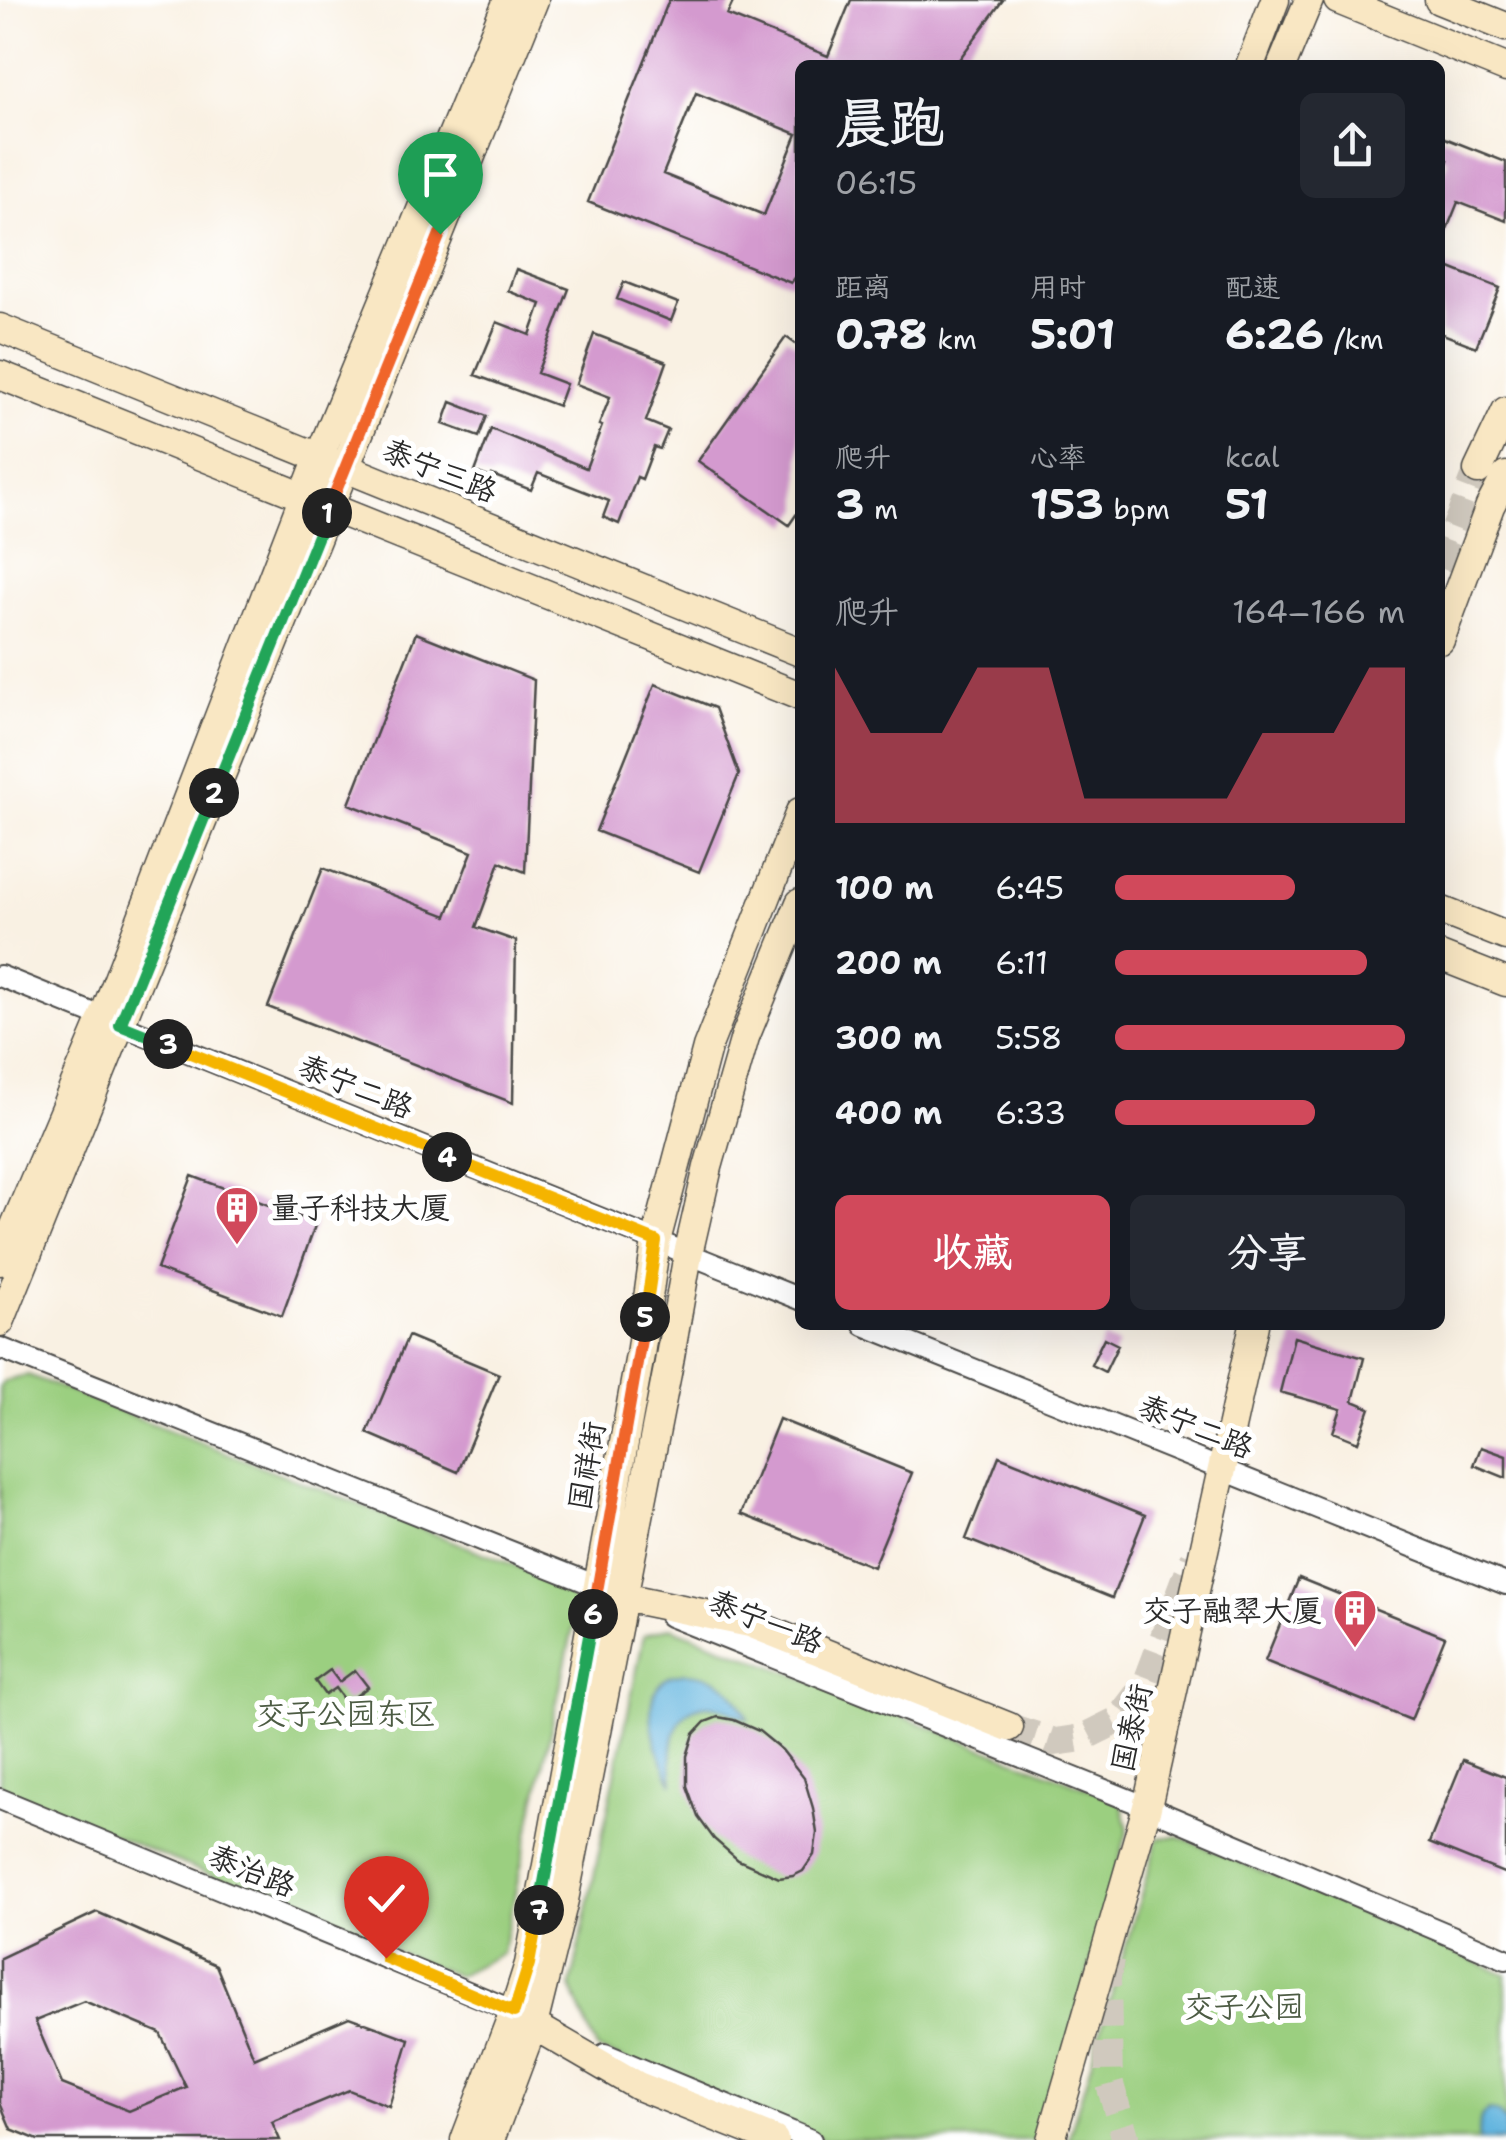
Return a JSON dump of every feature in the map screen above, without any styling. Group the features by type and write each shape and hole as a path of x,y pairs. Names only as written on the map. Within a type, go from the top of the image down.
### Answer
{"street":[{"path":"0,1322 112,1021 508,0"},
{"path":"332,462 534,0"},
{"path":"1252,60 1275,0"},
{"path":"1284,60 1309,0"},
{"path":"1338,0 1506,68"},
{"path":"1438,0 1506,27"},
{"name":"泰宁三路","path":"0,328 795,650"},
{"path":"0,375 795,694"},
{"path":"1445,629 1498,510 1492,473 1506,412"},
{"name":"国祥街","path":"611,1592 656,1241 707,1048 795,825"},
{"path":"1445,912 1506,936"},
{"name":"国祥街","path":"490,2140 524,2018 529,1964 611,1592 668,1368 708,1167 745,1037 795,915"},
{"path":"1445,958 1506,982"},
{"name":"泰宁二路","path":"0,976 795,1297"},
{"path":"0,1262 112,1021"},
{"name":"泰宁二路","path":"876,1330 1506,1584"},
{"name":"国泰街","path":"1051,2140 1148,1807 1253,1330"},
{"name":"泰宁一路","path":"0,1348 1148,1807 1506,1959"},
{"path":"611,1592 750,1623 1009,1727"},
{"name":"泰治路","path":"0,1800 811,2140"},
{"path":"524,2018 638,2086 774,2140"},
{"name":"国祥街","path":"465,2140 524,2018"}],"green space":[{"name":"交子公园东区","path":"28,1375 565,1585 577,1610 502,1953 457,1976 0,1789 0,1389 3,1382"},
{"path":"671,1627 1121,1801 1128,1829 1042,2140 824,2140 597,2049 571,1987 644,1635"},
{"name":"交子公园","path":"1178,1836 1506,1974 1506,2140 1068,2140 1158,1838"}],"water":[{"path":"685,1673 724,1685 748,1719 712,1706 690,1711 682,1718 674,1739 673,1784 656,1744 651,1712 659,1686 670,1677"},
{"path":"1490,2110 1506,2123 1506,2140 1479,2140 1481,2118"}],"building":[{"path":"669,0 734,0 727,15 828,56 851,0 1003,0 959,60 795,60 795,133 696,93 663,174 764,215 795,139 795,278 791,283 588,202"},
{"path":"1445,138 1506,162 1506,221 1458,202 1445,234 1448,160"},
{"path":"1445,266 1500,288 1476,347 1445,335"},
{"path":"516,269 569,289 537,373 566,384 558,406 475,375 497,322 530,335 541,304 508,291"},
{"path":"624,282 678,303 671,321 617,299"},
{"path":"594,334 667,362 646,421 668,430 660,449 654,447 642,479 637,477 619,524 603,517 609,501 538,473 531,490 475,472 491,429 586,468 610,397 576,384"},
{"path":"786,337 795,343 795,516 789,525 698,461"},
{"path":"451,402 487,416 479,437 443,424"},
{"path":"416,633 534,680 525,872 500,862 476,927 516,941 513,1103 268,1007 323,868 447,916 472,852 349,804"},
{"path":"655,684 715,708 739,774 699,872 596,831"},
{"name":"量子科技大厦","path":"192,1176 316,1223 282,1316 157,1269"},
{"path":"408,1336 499,1374 458,1472 367,1433"},
{"path":"1294,1337 1364,1358 1353,1401 1370,1408 1358,1442 1333,1432 1341,1409 1280,1392"},
{"path":"1104,1338 1118,1345 1105,1372 1091,1365"},
{"path":"779,1419 912,1473 873,1567 741,1514"},
{"path":"1481,1447 1506,1456 1506,1478 1474,1465"},
{"path":"999,1456 1145,1515 1112,1598 966,1539"},
{"name":"交子融翠大厦","path":"1299,1578 1445,1637 1411,1720 1265,1661"},
{"path":"330,1670 339,1682 355,1670 368,1687 346,1703 335,1688 325,1695 315,1681"},
{"path":"718,1717 759,1731 782,1750 804,1778 817,1833 814,1855 803,1871 779,1878 738,1860 714,1839 698,1817 687,1786 687,1756 694,1734 705,1722"},
{"path":"1463,1760 1506,1777 1506,1874 1429,1843"},
{"path":"97,1912 216,1965 254,2058 349,2017 409,2039 389,2106 349,2090 272,2122 280,2140 38,2140 11,2129 0,2103 0,1958","holes":["84,2001 160,2033 186,2087 129,2111 62,2084 35,2021"]}],"tunnel":[{"path":"1445,555 1478,470"},
{"path":"1009,1727 1055,1742 1082,1738 1118,1720 1147,1682 1194,1557"},
{"path":"1110,1959 1109,2081 1126,2140"}],"place":[{"name":"量子科技大厦","path":"237,1246"},
{"name":"交子融翠大厦","path":"1355,1649"}],"route":[{"path":"386,1958 514,2012 529,1964 562,1786 640,1355 656,1241 120,1025 440,234"}]}
